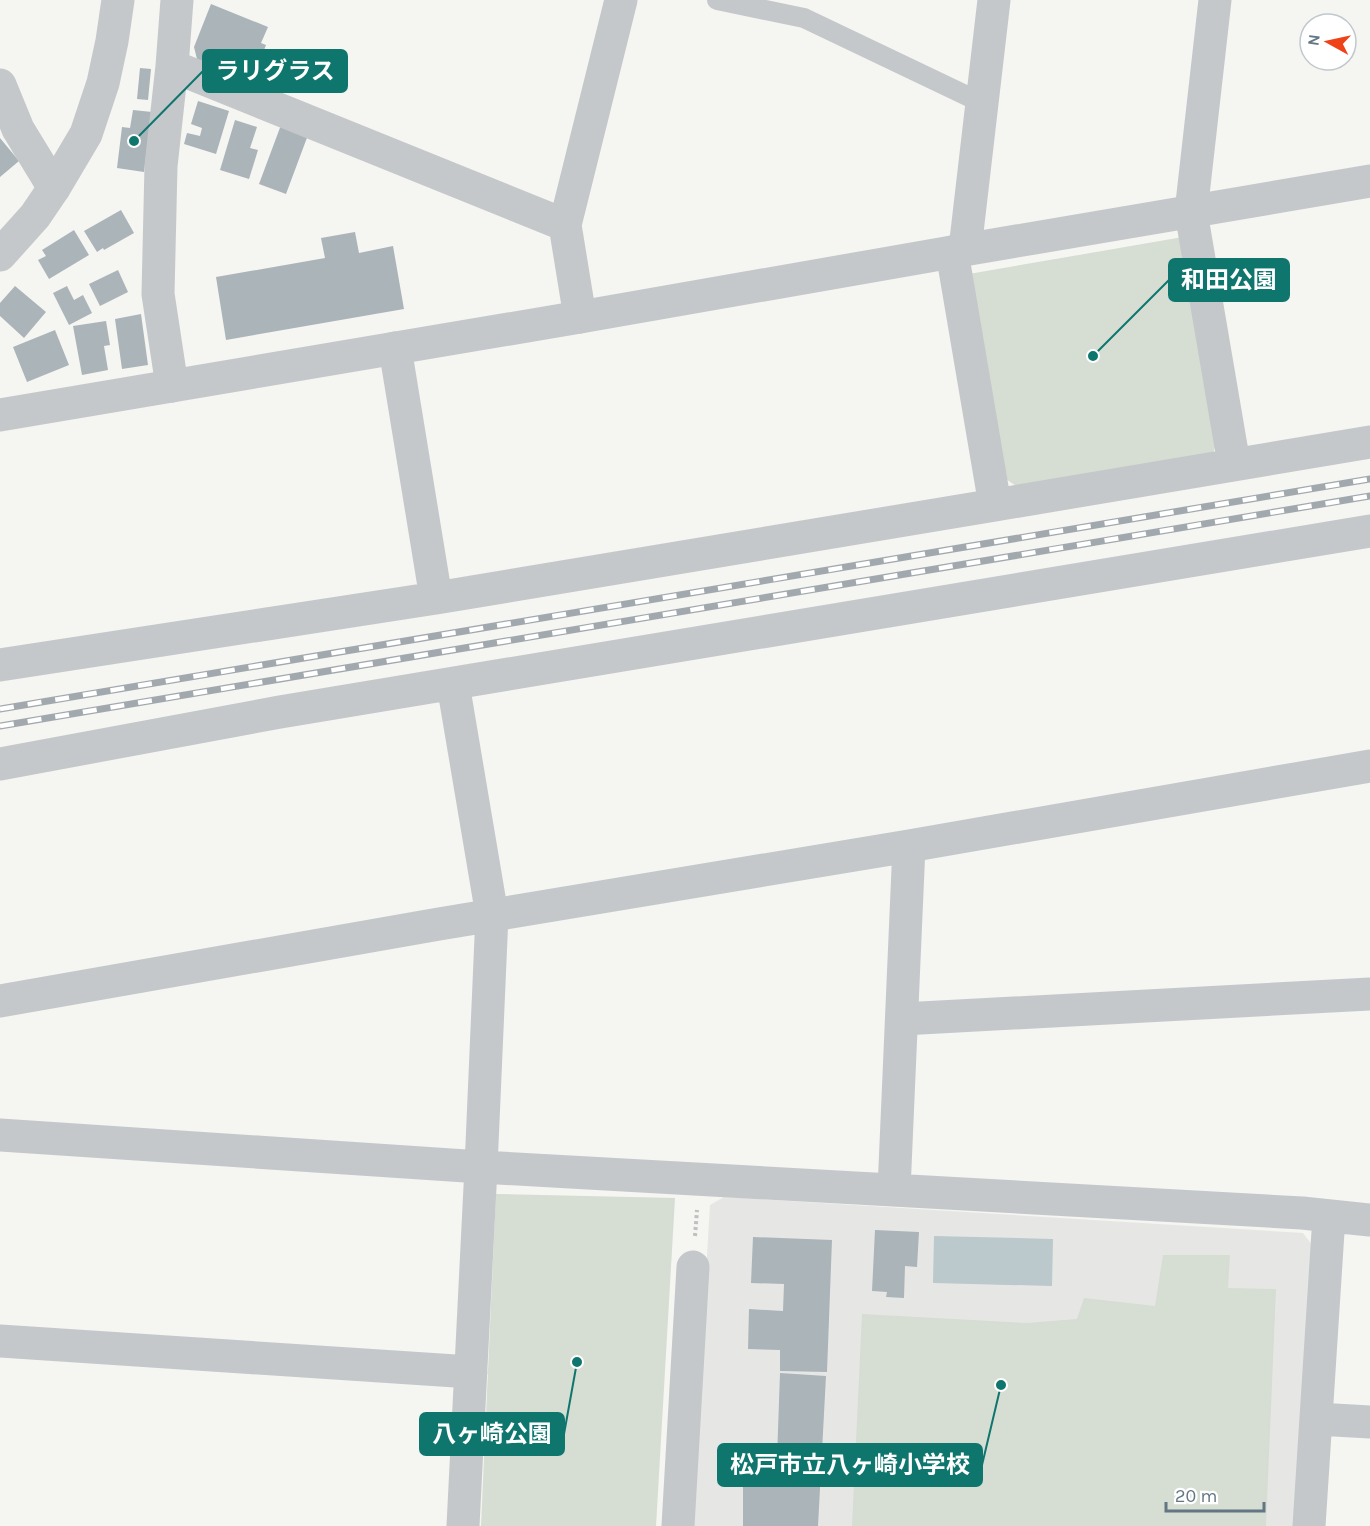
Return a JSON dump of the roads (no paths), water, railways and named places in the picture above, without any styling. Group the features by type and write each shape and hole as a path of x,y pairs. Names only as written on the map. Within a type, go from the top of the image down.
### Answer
{"street":[{"path":"0,255 35,216 86,134 102,83 112,41 118,0"},
{"path":"172,386 158,294 161,166 177,0"},
{"path":"580,317 565,225 621,0"},
{"path":"994,0 982,103 958,250 995,505"},
{"path":"1215,0 1191,212 1234,464"},
{"path":"172,66 565,225"},
{"path":"0,85 18,129 54,188"},
{"path":"0,415 1370,181"},
{"path":"395,348 436,598"},
{"path":"0,665 436,598 1370,442"},
{"path":"0,764 280,712 1370,531"},
{"path":"453,684 492,915 464,1526"},
{"path":"0,1001 1370,766"},
{"path":"894,1190 909,846"},
{"path":"902,1019 1370,993"},
{"path":"0,1135 481,1167 1290,1213 1370,1220"},
{"path":"1309,1526 1329,1216"},
{"path":"678,1526 693,1267"},
{"path":"0,1341 471,1372"},
{"path":"1317,1419 1370,1422"}],"lane":[{"path":"717,0 804,18 982,103"}],"railway":[{"path":"0,709 1370,479"},
{"path":"0,726 1370,496"}],"place":[{"name":"ラリグラス","path":"134,141"},
{"name":"和田公園","path":"1093,356"},
{"name":"八ヶ崎公園","path":"577,1362"},
{"name":"松戸市立八ヶ崎小学校","path":"1001,1385"}]}
